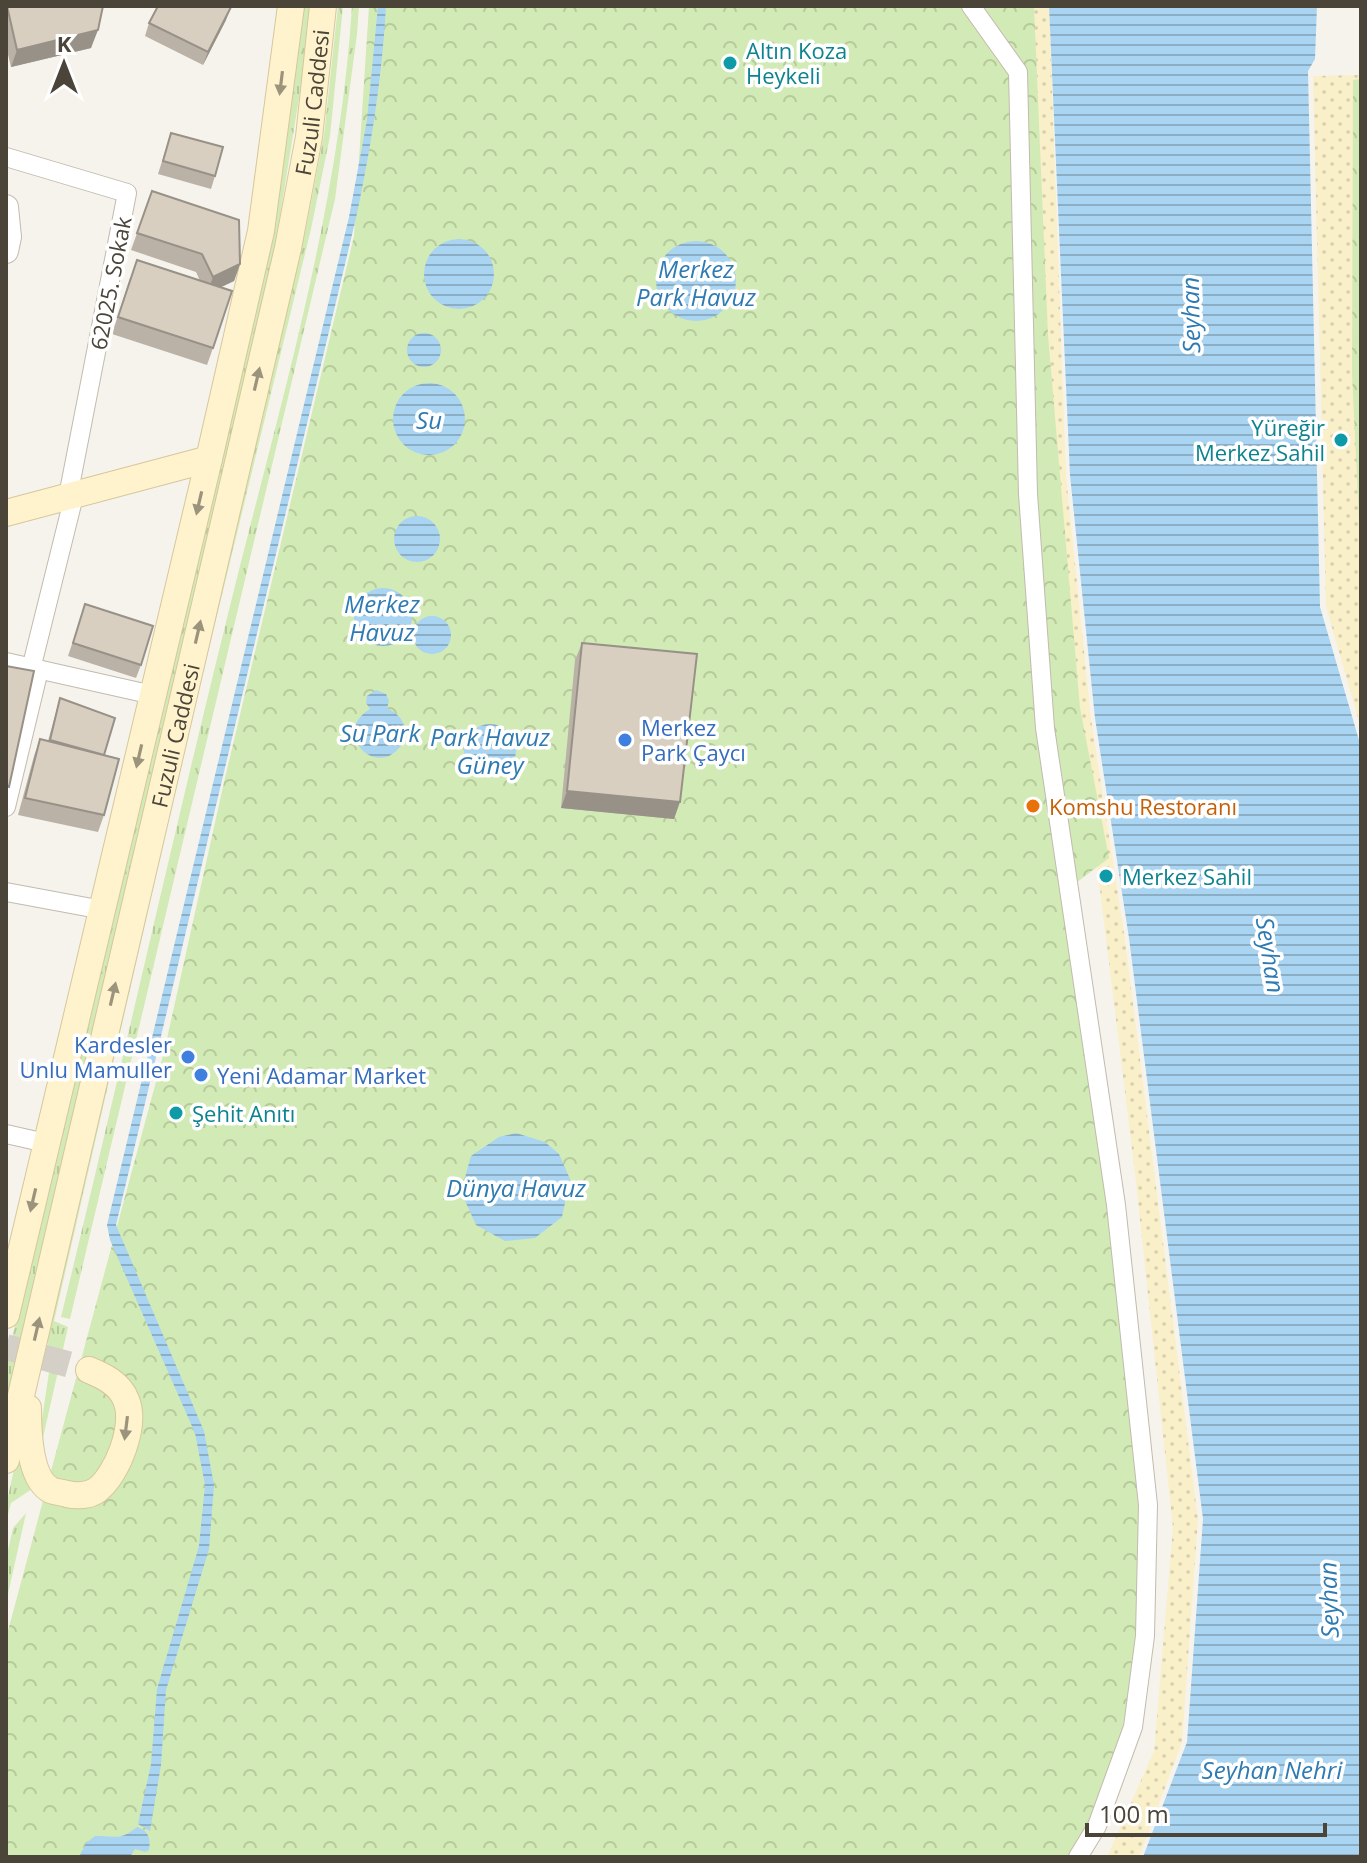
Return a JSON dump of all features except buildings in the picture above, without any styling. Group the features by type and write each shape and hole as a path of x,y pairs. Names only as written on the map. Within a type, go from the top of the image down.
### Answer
{"main road":[{"name":"Fuzuli Caddesi","path":"6,1315 261,231 291,6"},
{"name":"Fuzuli Caddesi","path":"6,1460 288,248 309,137 323,6"},
{"path":"6,513 209,459"},
{"path":"27,1373 32,1458 40,1478 49,1489 76,1496 95,1492 109,1477 118,1463 127,1437 127,1401 109,1378 89,1370"}],"street":[{"path":"971,6 1018,72 1028,494 1045,728 1116,1205 1148,1505 1145,1636 1133,1727 1097,1826 1078,1857"},
{"name":"62025. Sokak","path":"6,157 127,193 70,486 74,496"},
{"path":"6,207 9,237 6,251"},
{"path":"6,807 74,496"},
{"path":"6,662 153,695"},
{"path":"6,892 103,910"},
{"path":"6,1134 46,1143"}],"green space":[{"path":"304,6 311,6 309,36 273,259 6,1401 6,1367 13,1334 78,1065 280,183"},
{"path":"338,6 343,6 330,136 311,229 194,710 54,1321 68,1327 40,1451 39,1439 51,1359 47,1341 47,1312 306,228 324,135"},
{"path":"352,6 359,6 357,34 335,199 70,1319 61,1317 207,702 304,313 334,160"},
{"path":"369,6 1034,6 1048,335 1080,708 1109,858 1064,892 1091,1058 1141,1507 1138,1637 1125,1726 1091,1821 1069,1857 6,1857 6,1638 164,1052 224,782 354,236"},
{"path":"1361,79 1361,559 1352,375 1353,80"},
{"path":"26,1417 35,1487 11,1503 6,1522 6,1505"},
{"path":"26,1513 6,1603 6,1559 13,1528"}],"sand":[{"name":"Merkez Sahil","path":"1027,6 1049,6 1066,476 1091,719 1125,940 1198,1520 1182,1742 1139,1857 1107,1857 1154,1751 1173,1528 1136,1182 1091,816 1067,661"},
{"name":"Yüreğir Merkez Sahil","path":"1361,75 1361,729 1326,606 1313,76"}],"water":[{"path":"378,6 386,6 382,60 356,218 116,1225 204,1431 214,1485 209,1549 166,1690 161,1765 150,1831 138,1824 151,1764 157,1689 199,1546 205,1485 195,1433 110,1240 107,1225 349,217 367,120"},
{"path":"1049,6 1317,6 1315,59 1308,71 1320,607 1361,747 1361,1857 1143,1857 1187,1742 1203,1519 1129,938 1095,718 1070,475"},
{"path":"459,239 478,245 488,255 494,274 488,293 478,303 459,309 440,303 430,293 424,274 430,255 440,245"},
{"name":"Merkez Park Havuz","path":"696,241 711,244 724,253 733,266 736,281 733,296 724,309 711,318 696,321 681,318 668,309 659,296 656,281 659,266 668,253 681,244"},
{"path":"424,333 436,338 441,350 436,362 424,367 412,362 407,350 412,338"},
{"name":"Su","path":"429,383 449,389 459,399 465,419 459,439 449,449 429,455 409,449 399,439 393,419 399,399 409,389"},
{"path":"417,516 433,523 440,539 433,555 417,562 401,555 394,539 401,523"},
{"name":"Merkez Havuz","path":"383,588 404,596 412,617 404,638 383,646 362,638 354,617 362,596"},
{"path":"432,616 445,622 451,635 445,648 432,654 419,648 413,635 419,622"},
{"name":"Su Park","path":"376,690 386,694 389,701 387,708 400,717 405,732 400,747 388,756 378,758 360,748 355,728 359,718 370,709 366,703 367,696"},
{"name":"Park Havuz Güney","path":"490,724 508,732 516,750 508,768 490,776 472,768 464,750 472,732"},
{"name":"Dünya Havuz","path":"516,1133 545,1142 559,1154 570,1179 562,1217 535,1238 505,1241 476,1225 461,1192 471,1156 499,1137"},
{"path":"137,1827 148,1835 149,1850 135,1849 130,1857 79,1857 86,1843 95,1836 117,1837"}],"tunnel":[{"path":"6,1347 89,1370"}],"place":[{"name":"Altın Koza Heykeli","path":"730,63"},
{"name":"Yüreğir Merkez Sahil","path":"1341,440"},
{"name":"Merkez Park Çaycı","path":"625,740"},
{"name":"Komshu Restoranı","path":"1033,806"},
{"name":"Merkez Sahil","path":"1106,876"},
{"name":"Kardesler Unlu Mamuller","path":"188,1057"},
{"name":"Yeni Adamar Market","path":"201,1075"},
{"name":"Şehit Anıtı","path":"176,1113"}],"water label":[{"name":"Seyhan","path":"1190,315"},
{"name":"Seyhan","path":"1271,955"},
{"name":"Seyhan","path":"1328,1600"},
{"name":"Seyhan Nehri","path":"1272,1769"}]}
